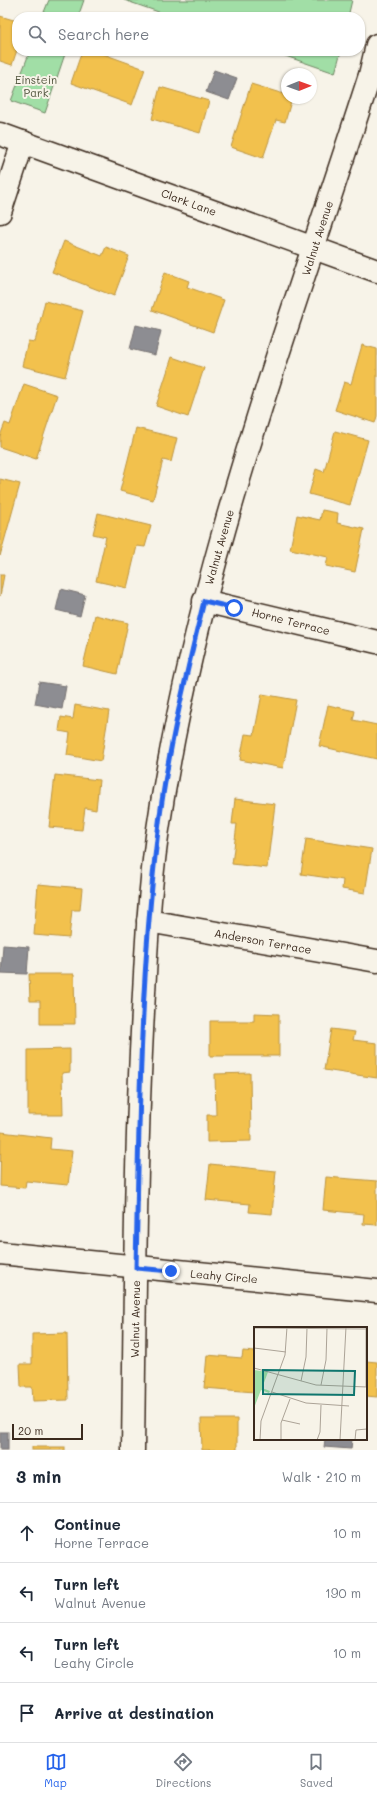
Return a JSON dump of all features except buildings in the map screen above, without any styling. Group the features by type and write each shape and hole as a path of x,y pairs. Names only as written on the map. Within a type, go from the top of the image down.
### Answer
{"street":[{"name":"Walnut Avenue","path":"133,1450 139,1095 148,921 157,837 170,760 185,681 204,601 235,493 370,75 377,45"},
{"name":"Clark Lane","path":"0,134 377,271"},
{"path":"0,212 23,142"},
{"name":"Horne Terrace","path":"204,601 377,642"},
{"name":"Anderson Terrace","path":"148,921 377,961"},
{"name":"Leahy Circle","path":"0,1253 136,1268 377,1291"}],"green space":[{"path":"49,0 84,0 80,12 44,12"},
{"path":"124,0 352,0 349,12 159,12"},
{"name":"Einstein Park","path":"28,56 64,56 45,113 11,101"},
{"path":"286,56 340,56 335,73"}],"route":[{"path":"171,1271 136,1268 139,1095 148,921 157,837 170,760 185,681 204,601 234,608"}]}
